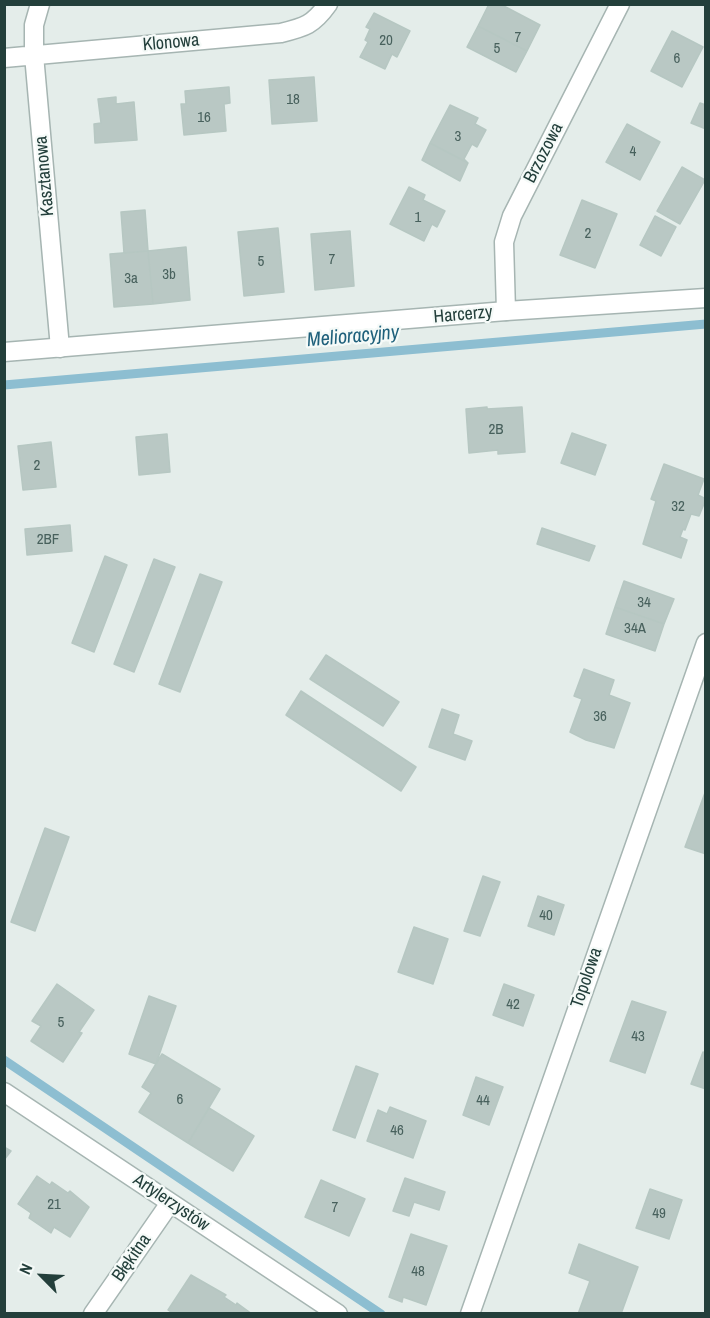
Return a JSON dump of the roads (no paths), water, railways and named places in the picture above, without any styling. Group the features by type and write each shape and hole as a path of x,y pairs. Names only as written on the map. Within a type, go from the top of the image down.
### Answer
{"street":[{"name":"Kasztanowa","path":"40,4 34,26 34,55 60,348"},
{"name":"Klonowa","path":"4,58 280,33 307,26 318,18 328,4"},
{"name":"Brzozowa","path":"506,311 504,242 512,216 620,4"},
{"name":"Harcerzy","path":"4,352 506,311 705,298"},
{"name":"Topolowa","path":"470,1314 705,644"},
{"name":"Artylerzystów","path":"4,1092 338,1314"},
{"name":"Błękitna","path":"93,1314 170,1203"}],"waterway":[{"name":"Melioracyjny","path":"4,385 706,324"},
{"path":"4,1060 381,1314"}]}
